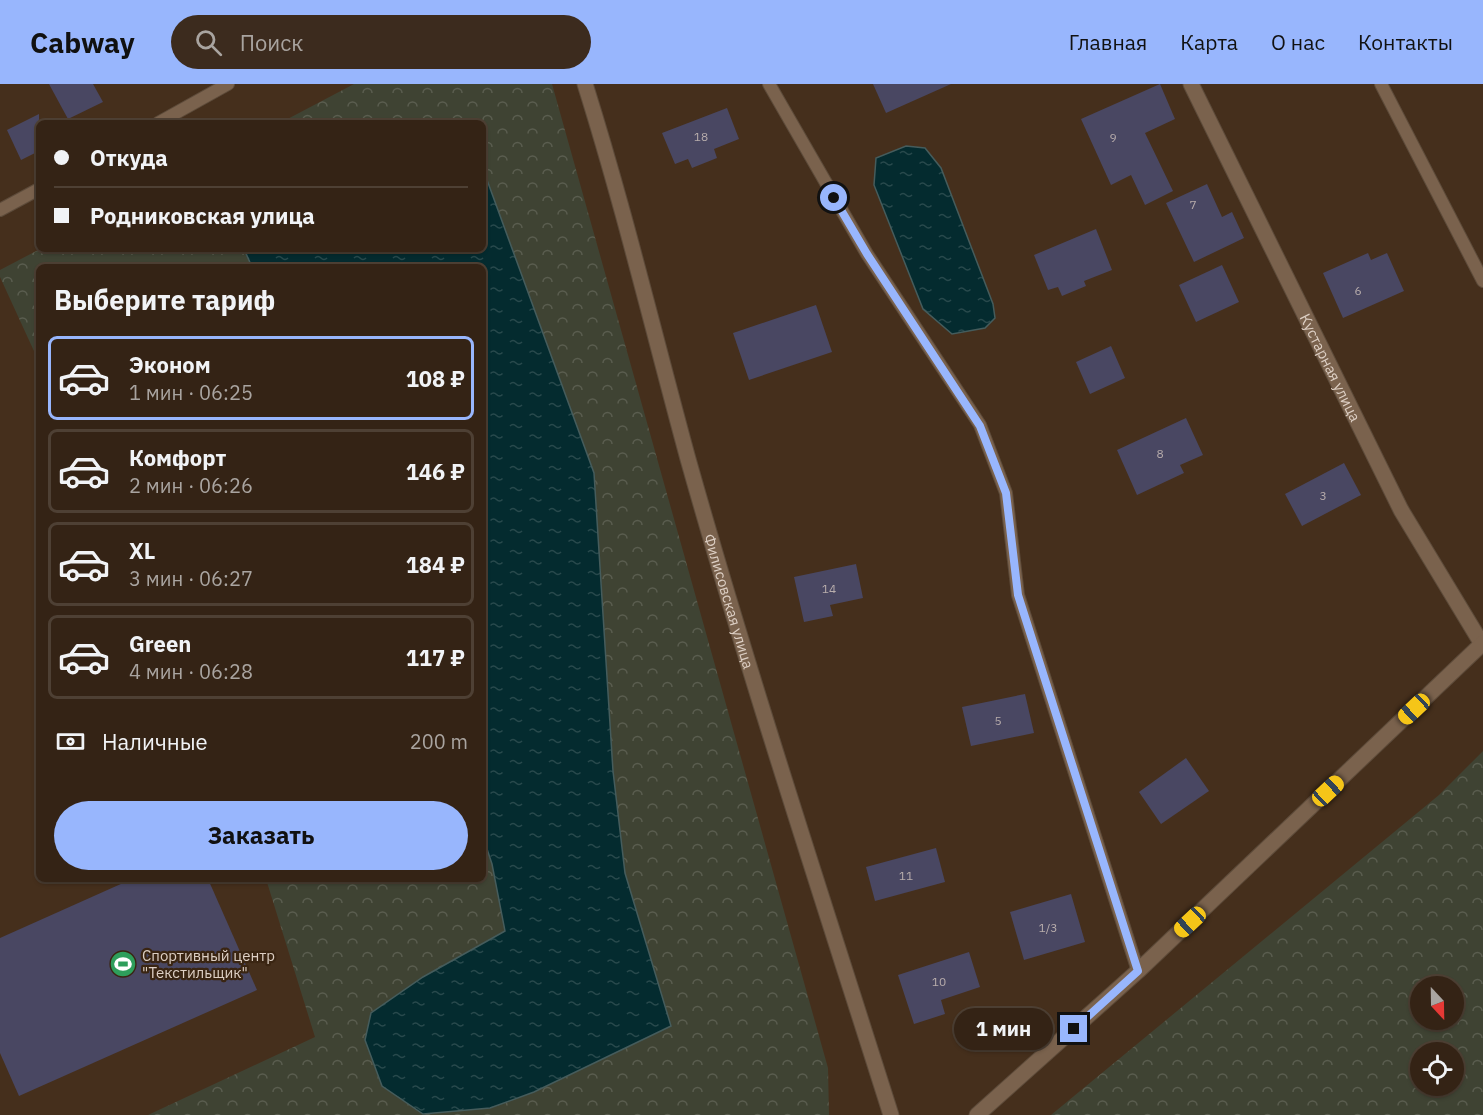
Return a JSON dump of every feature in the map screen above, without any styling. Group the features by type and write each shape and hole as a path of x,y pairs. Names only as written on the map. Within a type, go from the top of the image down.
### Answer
{"street":[{"name":"Филисовская улица","path":"585,84 606,151 689,460 758,695 891,1115"},
{"name":"Кустарная улица","path":"1191,84 1401,510 1483,644"},
{"path":"977,1115 1138,971 1483,644"}],"lane":[{"path":"163,120 228,84"},
{"path":"769,84 867,254 980,426 1006,493 1018,595 1138,971"},
{"path":"1381,84 1483,281"},
{"path":"0,210 36,191"}],"green space":[{"path":"354,84 552,84 828,1068 829,1115 148,1115 315,1037 267,882 486,882 486,264 36,264 36,355 0,277 0,270 36,251 486,252 486,120 286,120"},
{"path":"1483,751 1483,1115 1051,1115 1439,795"}],"water":[{"path":"906,146 925,148 941,168 993,304 995,318 985,328 952,334 923,309 874,185 876,158"},
{"path":"486,177 594,473 613,771 625,873 671,1026 534,1092 490,1108 423,1114 382,1086 365,1040 371,1013 423,977 505,931 492,864 486,846 486,264 251,264 245,252 486,252"}],"building":[{"path":"49,84 93,84 103,102 68,119"},
{"path":"873,84 951,84 886,113"},
{"path":"1160,84 1175,119 1145,133 1173,191 1145,205 1131,175 1111,185 1081,119"},
{"path":"727,108 739,139 714,149 717,158 692,168 688,159 675,164 662,133"},
{"path":"39,114 39,120 36,120 36,152 21,160 7,130"},
{"path":"1207,184 1222,217 1232,212 1244,238 1194,262 1166,203"},
{"path":"1096,229 1112,270 1084,281 1086,286 1062,296 1058,287 1048,290 1034,255"},
{"path":"1368,253 1371,260 1387,253 1404,291 1343,318 1323,273"},
{"path":"1222,265 1239,302 1196,322 1179,285"},
{"path":"816,305 832,352 749,380 733,333"},
{"path":"1111,346 1125,378 1090,394 1076,362"},
{"path":"1186,418 1203,455 1180,465 1184,473 1137,495 1117,450"},
{"path":"1344,463 1361,495 1302,526 1285,494"},
{"path":"856,564 863,598 830,605 833,616 804,622 794,577"},
{"path":"1025,694 1034,733 971,746 962,707"},
{"path":"1186,758 1209,791 1161,824 1139,792"},
{"path":"936,848 945,882 875,901 866,867"},
{"name":"Спортивный центр \"Текстильщик\"","path":"125,882 209,882 257,990 19,1096 0,1053 0,938"},
{"path":"1071,894 1085,942 1024,960 1010,912"},
{"path":"969,952 980,987 941,1000 945,1014 914,1024 898,975"}],"place":[{"name":"Спортивный центр \"Текстильщик\"","path":"123,964"}],"route":[{"path":"834,198 867,254 980,426 1006,493 1018,595 1138,971 1074,1029"}]}
